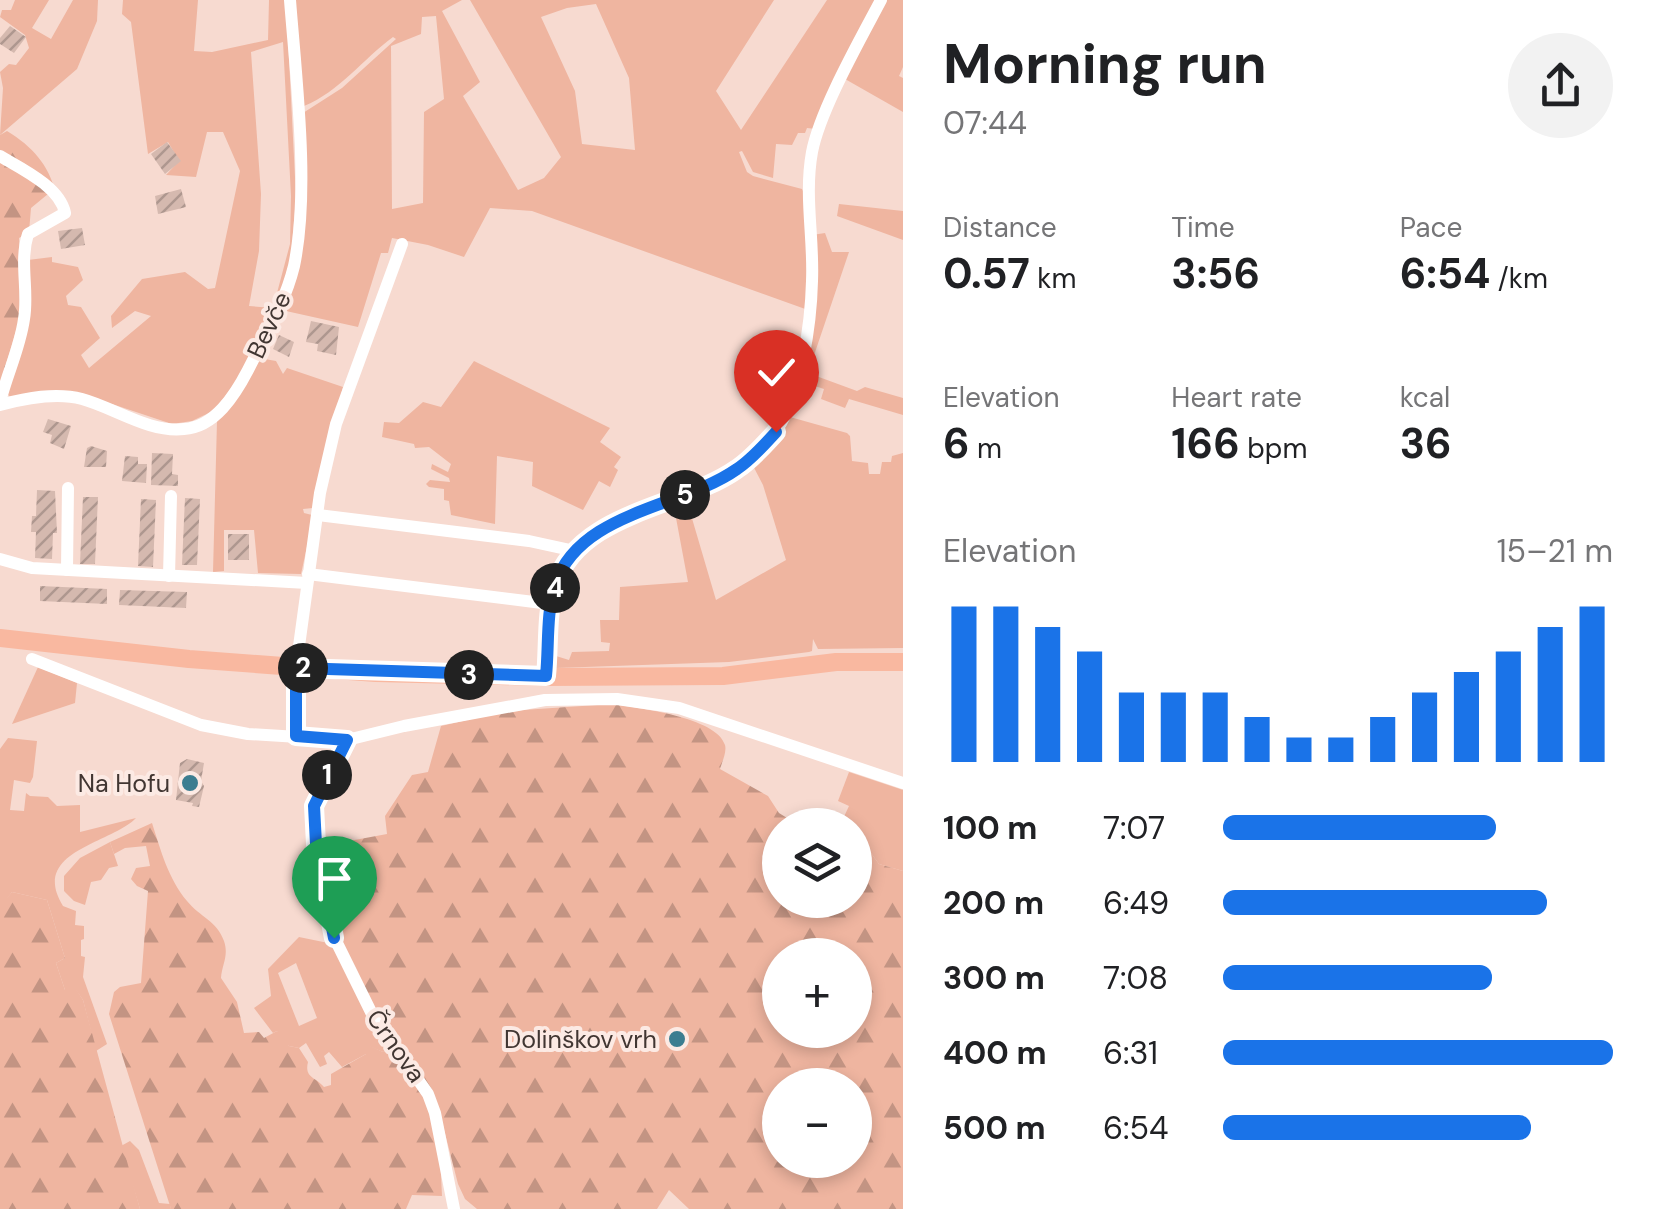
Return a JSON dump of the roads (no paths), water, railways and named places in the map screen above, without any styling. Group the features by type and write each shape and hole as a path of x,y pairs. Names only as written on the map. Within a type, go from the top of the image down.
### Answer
{"main road":[{"path":"0,638 296,668 546,676 723,676 836,662 903,662"}],"street":[{"name":"Bevče","path":"0,404 46,396 79,398 152,426 178,430 210,420 230,400 284,300 294,266 300,197 290,0"},
{"path":"546,676 550,604 556,581 576,551 639,510 688,494 736,471 776,432 791,407 812,282 808,216 812,151 880,0"},
{"path":"0,156 63,202 65,214 28,234 22,251 25,315 20,346 0,404"},
{"path":"296,736 296,668 318,515 336,424 402,244"},
{"path":"67,570 68,488"},
{"path":"169,576 171,496"},
{"path":"318,515 529,541 576,551"},
{"path":"0,558 32,568 169,576 308,578 550,604"},
{"path":"32,659 201,725 248,734 347,740 545,700 617,699 679,708 903,783"},
{"name":"Črnova","path":"347,740 314,806 316,844 334,938 371,1012 424,1084 436,1113 454,1209"},
{"path":"450,1190 464,1209"}],"place":[{"name":"Na Hofu","path":"190,783"},
{"name":"Dolinškov vrh","path":"677,1039"}]}
